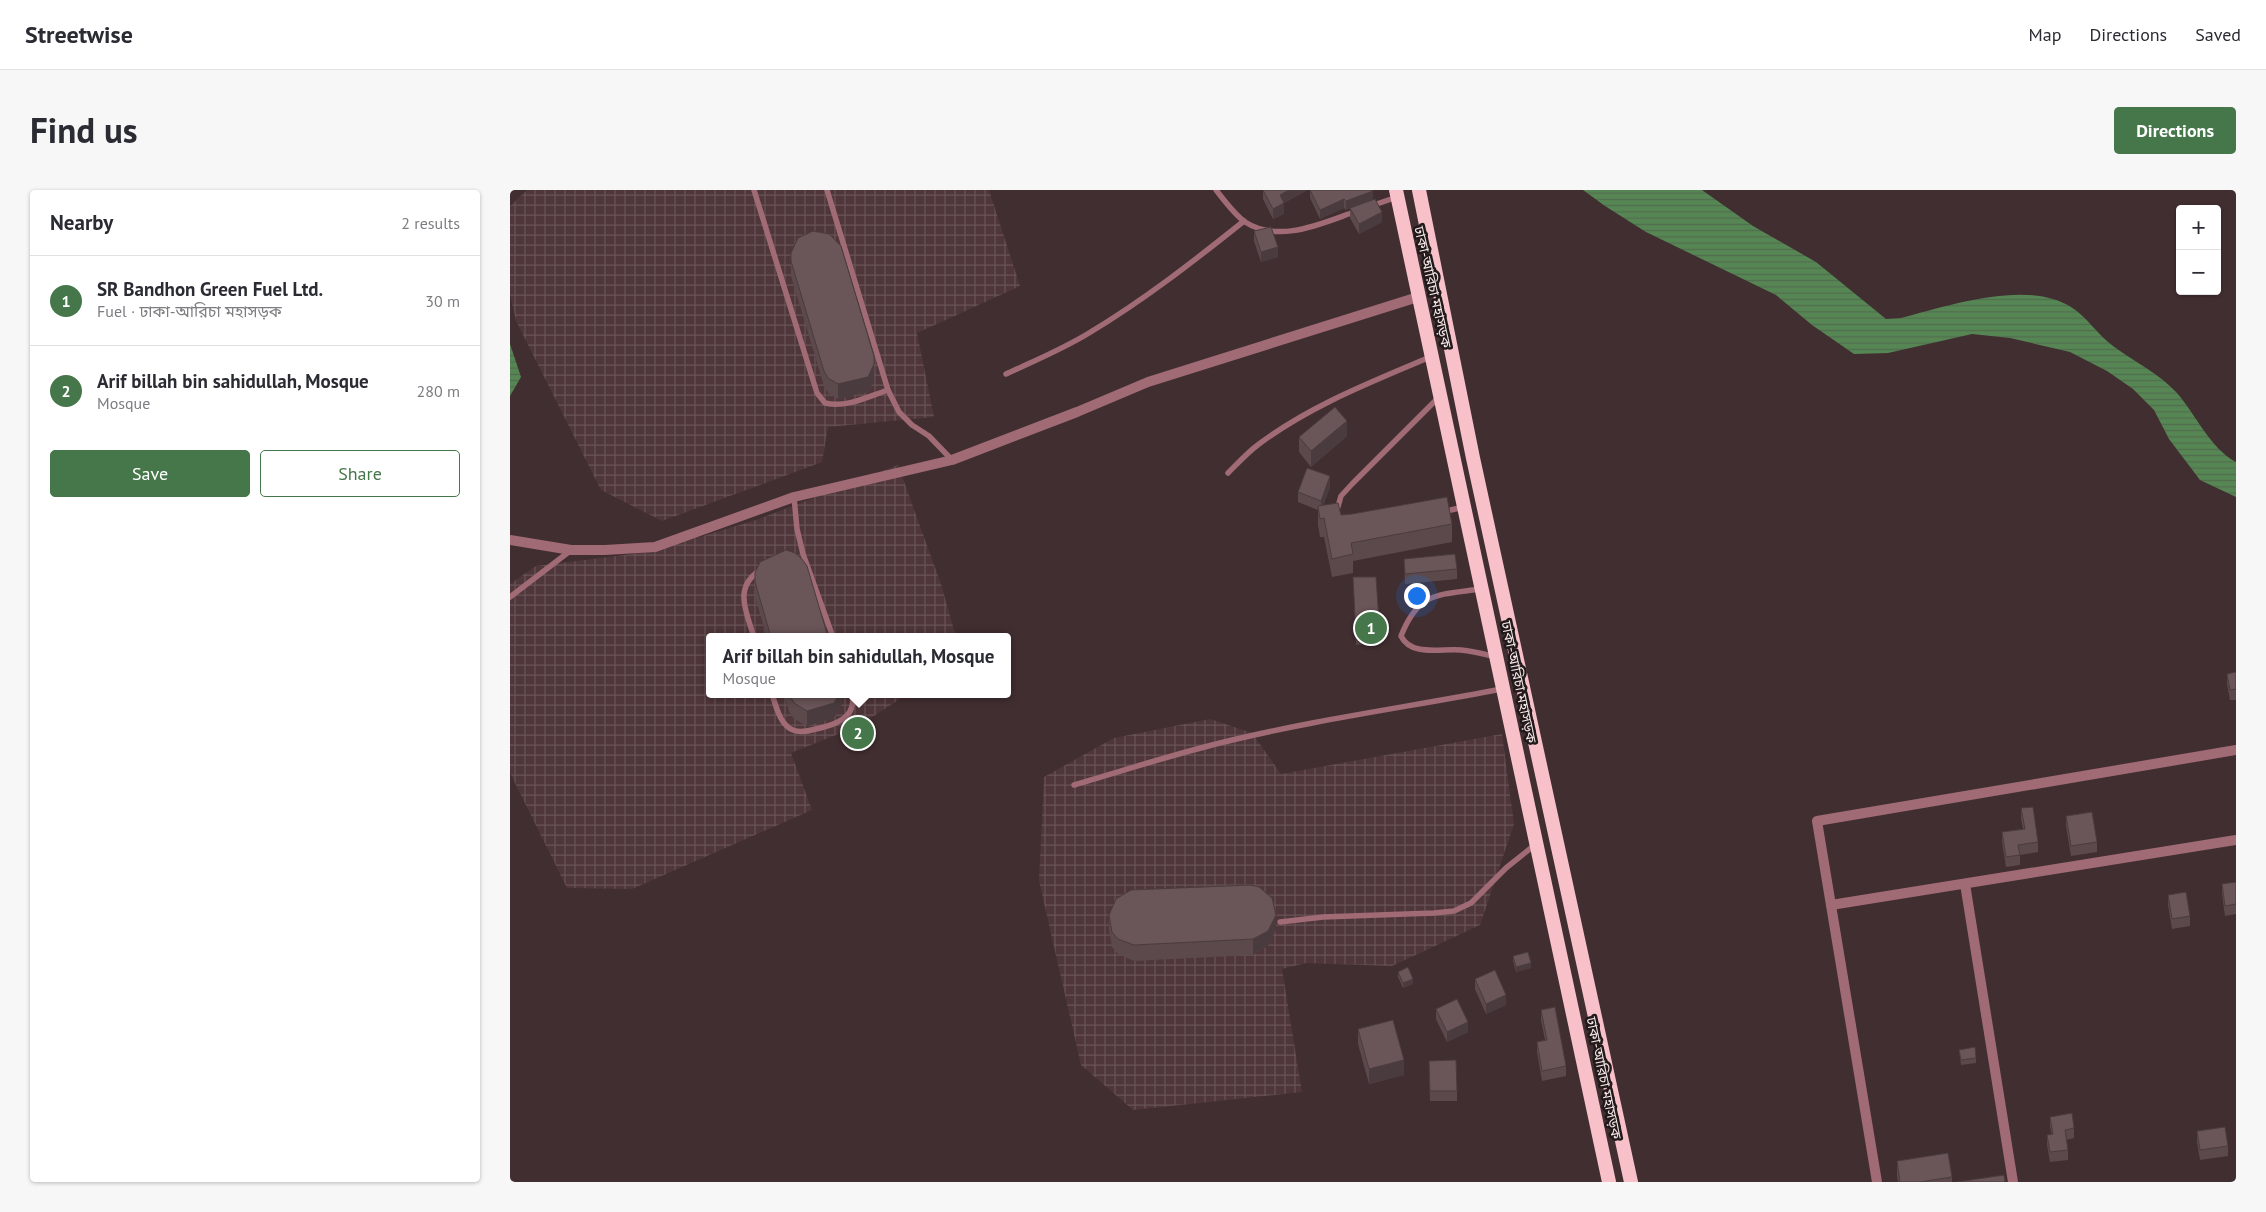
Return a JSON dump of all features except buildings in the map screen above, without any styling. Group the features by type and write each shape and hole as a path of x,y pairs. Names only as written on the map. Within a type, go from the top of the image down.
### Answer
{"highway":[{"name":"ঢাকা-আরিচা মহাসড়ক","path":"1419,190 1473,458 1631,1182"},
{"name":"ঢাকা-আরিচা মহাসড়ক","path":"1396,193 1498,657 1610,1182"}],"street":[{"path":"510,540 571,550 655,547 794,497 952,460 1077,412 1148,382 1418,297"},
{"path":"1877,1182 1817,820 2236,750"},
{"path":"1831,905 2236,840"},
{"path":"1964,884 2013,1182"}],"lane":[{"path":"754,190 817,393 825,403 837,406 888,390"},
{"path":"827,190 888,390 899,412 912,426 929,436 952,460"},
{"path":"1216,190 1244,221 1268,232 1288,232 1318,224 1396,193"},
{"path":"1006,374 1058,350 1120,314 1154,291 1244,221"},
{"path":"1228,473 1257,444 1296,419 1348,392 1432,356"},
{"path":"1338,514 1336,508 1341,496 1441,395"},
{"path":"794,497 797,529 803,554 832,633"},
{"path":"1436,513 1464,507"},
{"path":"510,597 571,550"},
{"path":"794,557 803,554"},
{"path":"753,633 745,607 744,589 750,578 768,567"},
{"path":"1482,589 1442,595 1419,604 1409,616 1400,636 1406,644 1421,650 1474,651 1498,657"},
{"path":"1074,785 1219,743 1349,716 1416,706 1504,688"},
{"path":"773,698 778,713 784,723 793,730 805,732 832,726 844,720 851,712 854,704 853,698"},
{"path":"1280,922 1323,917 1434,914 1454,911 1471,903 1506,868 1538,842"}],"shaded area":[{"path":"527,190 989,190 1020,286 917,333 934,417 828,427 822,462 662,521 601,490 516,321 510,294 510,206"},
{"path":"1583,190 1702,190 1753,226 1816,262 1886,319 1901,318 1964,302 2010,295 2033,295 2053,299 2071,307 2108,342 2155,374 2177,393 2211,440 2236,462 2236,497 2200,480 2169,439 2154,410 2133,389 2107,371 2070,352 2010,338 1972,334 1888,353 1854,354 1812,325 1776,295 1646,232"},
{"path":"510,344 521,377 510,396"},
{"path":"898,465 941,584 955,633 706,633 706,698 902,698 858,726 791,753 812,810 632,889 567,888 510,773 510,584 536,566 633,554 759,519"},
{"path":"1210,719 1252,733 1281,774 1502,734 1514,824 1480,925 1392,966 1306,963 1282,969 1302,1092 1133,1110 1081,1065 1039,881 1044,777 1114,738"}],"place":[{"name":"SR Bandhon Green Fuel Ltd.","path":"1371,628"},
{"name":"Arif billah bin sahidullah, Mosque","path":"858,733"}]}
